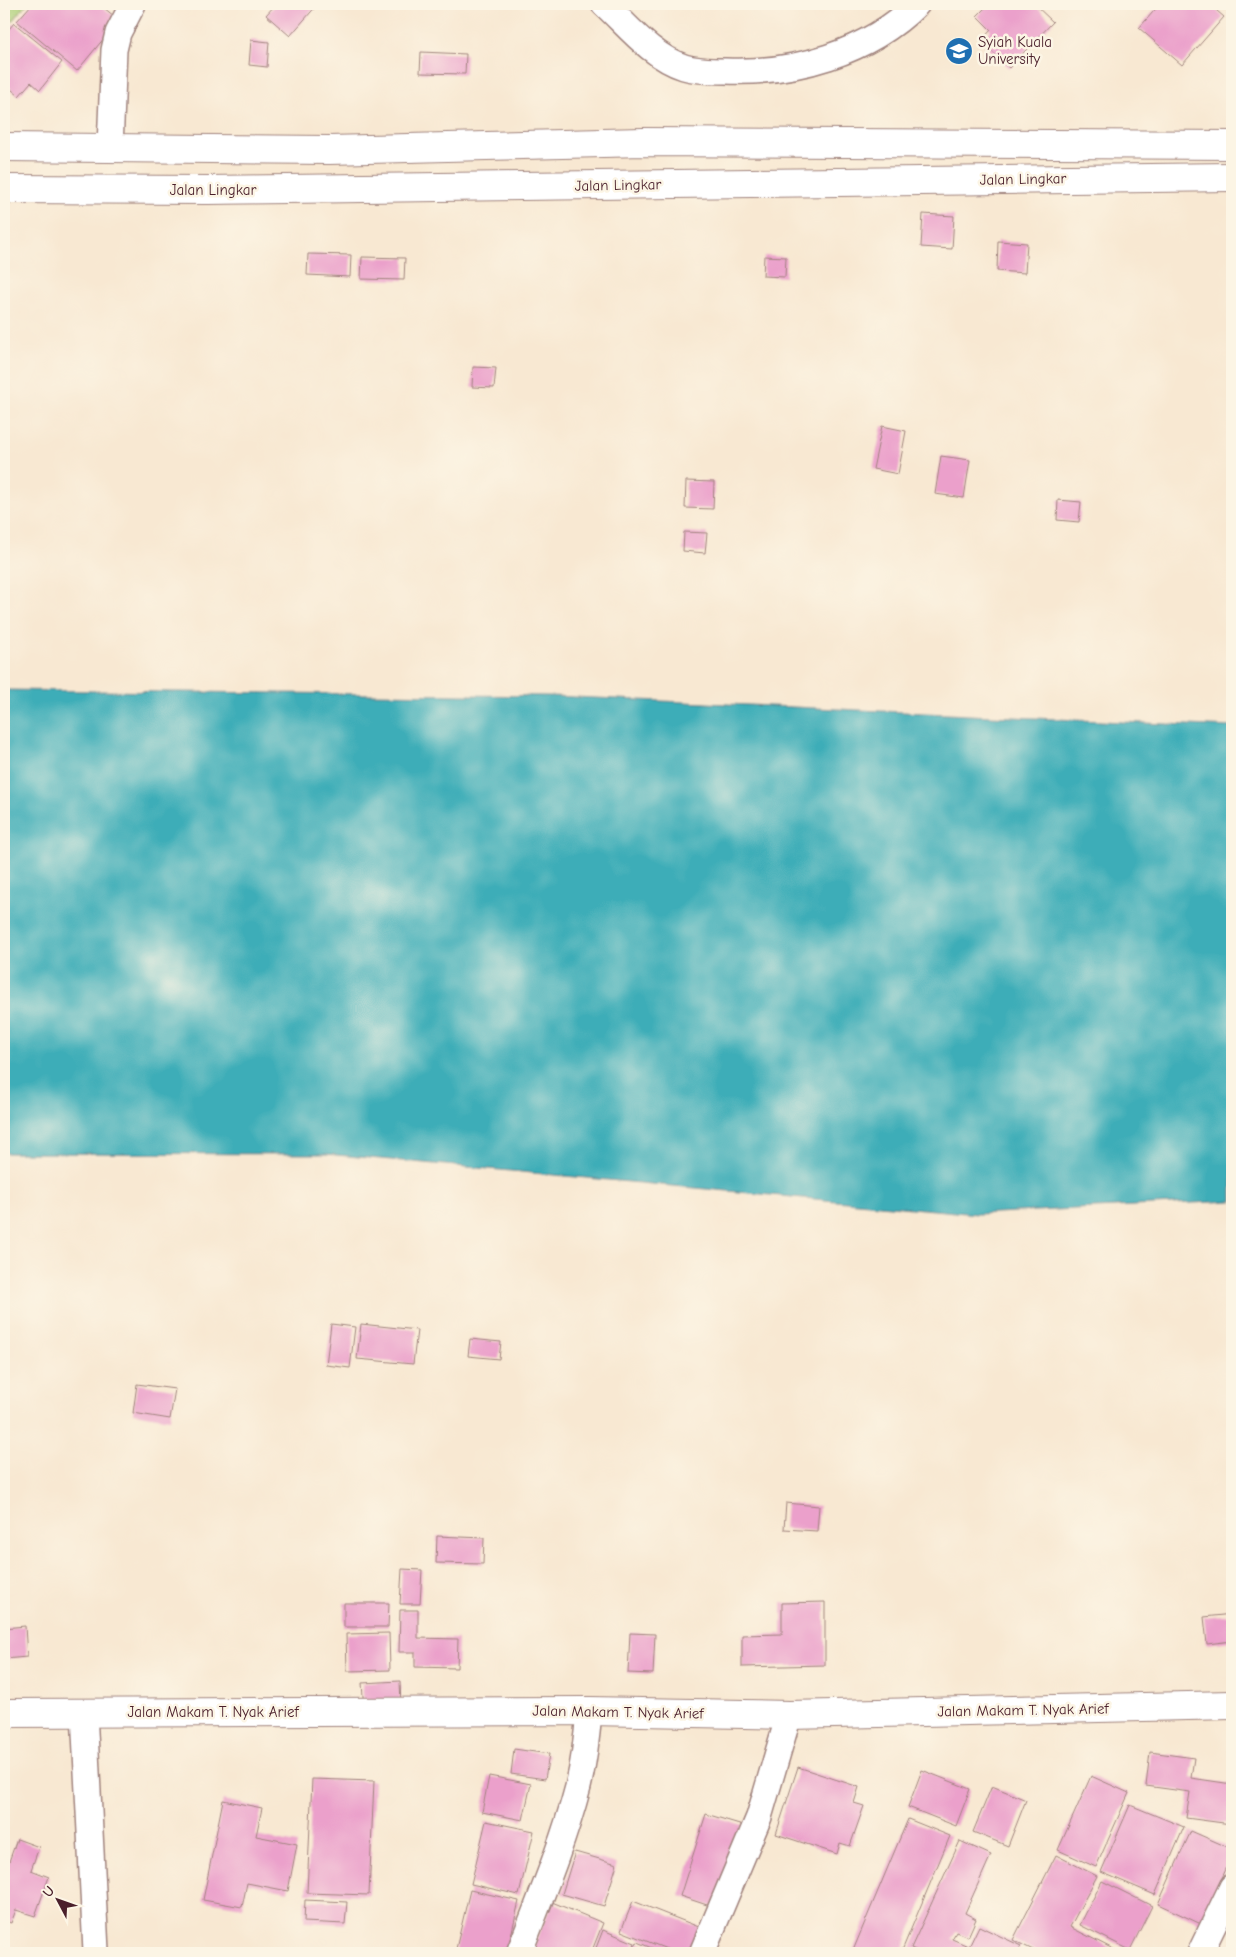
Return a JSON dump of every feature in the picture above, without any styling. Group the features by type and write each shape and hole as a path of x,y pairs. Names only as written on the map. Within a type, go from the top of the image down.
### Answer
{"street":[{"path":"110,138 114,50 118,33 133,4"},
{"path":"604,4 649,46 669,61 684,68 742,72 795,66 838,54 900,21 917,4"},
{"path":"4,147 110,138 211,148 329,150 643,142 1232,145"},
{"path":"208,190 211,148"},
{"name":"Jalan Lingkar","path":"4,189 208,190 1232,176"},
{"name":"Jalan Makam T. Nyak Arief","path":"4,1713 588,1711 789,1715 1232,1705"},
{"path":"519,1953 559,1848 578,1787 586,1749 588,1711"},
{"path":"84,1712 96,1951"},
{"path":"702,1953 759,1817 789,1715"},
{"path":"1200,1953 1223,1933 1232,1887"}],"green space":[{"path":"4,4 27,4 4,30"}],"water":[{"path":"4,690 552,696 1232,727 1232,1201 977,1214 326,1154 4,1153"}],"building":[{"path":"32,4 99,4 119,20 77,71 17,21"},
{"path":"276,4 318,4 290,36 266,15"},
{"path":"989,4 1034,4 1053,22 1009,68 981,41 991,30 977,16"},
{"path":"1160,4 1209,4 1224,17 1182,65 1139,28"},
{"path":"14,23 62,62 40,90 31,82 19,96 4,83 4,35"},
{"path":"251,40 269,42 267,67 249,65"},
{"path":"421,52 466,54 465,74 420,73"},
{"path":"923,214 954,216 952,249 921,247"},
{"path":"998,241 1027,243 1025,273 997,271"},
{"path":"308,254 351,255 350,277 307,275"},
{"path":"764,256 786,257 785,277 763,276"},
{"path":"362,257 405,258 404,280 361,279"},
{"path":"473,367 496,368 494,388 472,387"},
{"path":"882,426 906,431 898,474 873,469"},
{"path":"941,456 970,460 964,498 935,494"},
{"path":"686,481 714,482 713,509 685,508"},
{"path":"1058,500 1081,502 1079,522 1057,520"},
{"path":"684,532 707,533 705,553 683,551"},
{"path":"331,1324 355,1327 350,1368 326,1365"},
{"path":"361,1324 417,1330 413,1364 357,1359"},
{"path":"470,1339 501,1342 499,1359 468,1356"},
{"path":"137,1384 175,1389 170,1419 133,1413"},
{"path":"786,1503 819,1506 817,1531 784,1529"},
{"path":"437,1536 484,1538 483,1564 436,1563"},
{"path":"402,1569 422,1570 420,1604 400,1604"},
{"path":"825,1602 825,1665 742,1667 742,1635 782,1634 782,1603"},
{"path":"344,1603 389,1603 388,1627 344,1627"},
{"path":"400,1610 418,1610 418,1638 458,1639 457,1668 415,1667 415,1652 399,1652"},
{"path":"1232,1614 1232,1641 1207,1644 1204,1617"},
{"path":"25,1626 27,1657 4,1659 4,1628"},
{"path":"389,1633 390,1670 347,1671 346,1634"},
{"path":"630,1633 655,1634 653,1674 628,1673"},
{"path":"400,1681 401,1708 364,1710 362,1683"},
{"path":"514,1749 549,1754 545,1779 511,1774"},
{"path":"1150,1752 1194,1758 1191,1778 1232,1784 1231,1824 1186,1818 1190,1792 1146,1786"},
{"path":"798,1767 859,1787 854,1803 864,1806 850,1846 840,1843 837,1854 776,1834"},
{"path":"922,1770 970,1789 956,1826 908,1807"},
{"path":"489,1776 531,1784 523,1820 482,1812"},
{"path":"1091,1776 1129,1793 1096,1867 1058,1850"},
{"path":"312,1779 374,1781 369,1895 307,1893"},
{"path":"992,1786 1026,1800 1008,1846 973,1832"},
{"path":"223,1800 262,1808 256,1836 297,1844 288,1891 247,1883 242,1907 203,1900"},
{"path":"1130,1805 1184,1827 1155,1895 1101,1872"},
{"path":"706,1814 743,1825 716,1908 680,1896"},
{"path":"908,1819 950,1836 901,1953 852,1953"},
{"path":"486,1821 534,1831 519,1895 471,1884"},
{"path":"1191,1831 1232,1849 1232,1856 1201,1924 1158,1904"},
{"path":"17,1839 39,1847 31,1870 49,1877 35,1916 16,1910 11,1923 4,1920 4,1869 6,1870"},
{"path":"960,1841 991,1855 965,1913 976,1919 968,1937 956,1932 952,1939 968,1946 964,1953 922,1953 911,1948"},
{"path":"575,1852 617,1864 604,1906 562,1894"},
{"path":"1056,1855 1097,1876 1070,1927 1121,1953 1039,1953 1013,1940"},
{"path":"1102,1881 1152,1906 1130,1950 1080,1925"},
{"path":"470,1890 519,1901 507,1953 455,1953"},
{"path":"305,1900 347,1902 345,1924 304,1922"},
{"path":"633,1901 709,1931 700,1953 677,1953 621,1931"},
{"path":"552,1902 603,1923 591,1953 532,1953"},
{"path":"979,1926 1021,1946 1017,1953 966,1953"},
{"path":"603,1930 635,1943 631,1953 594,1953"},
{"path":"637,1942 664,1953 632,1953"}],"place":[{"name":"Syiah Kuala University","path":"959,51"}]}
